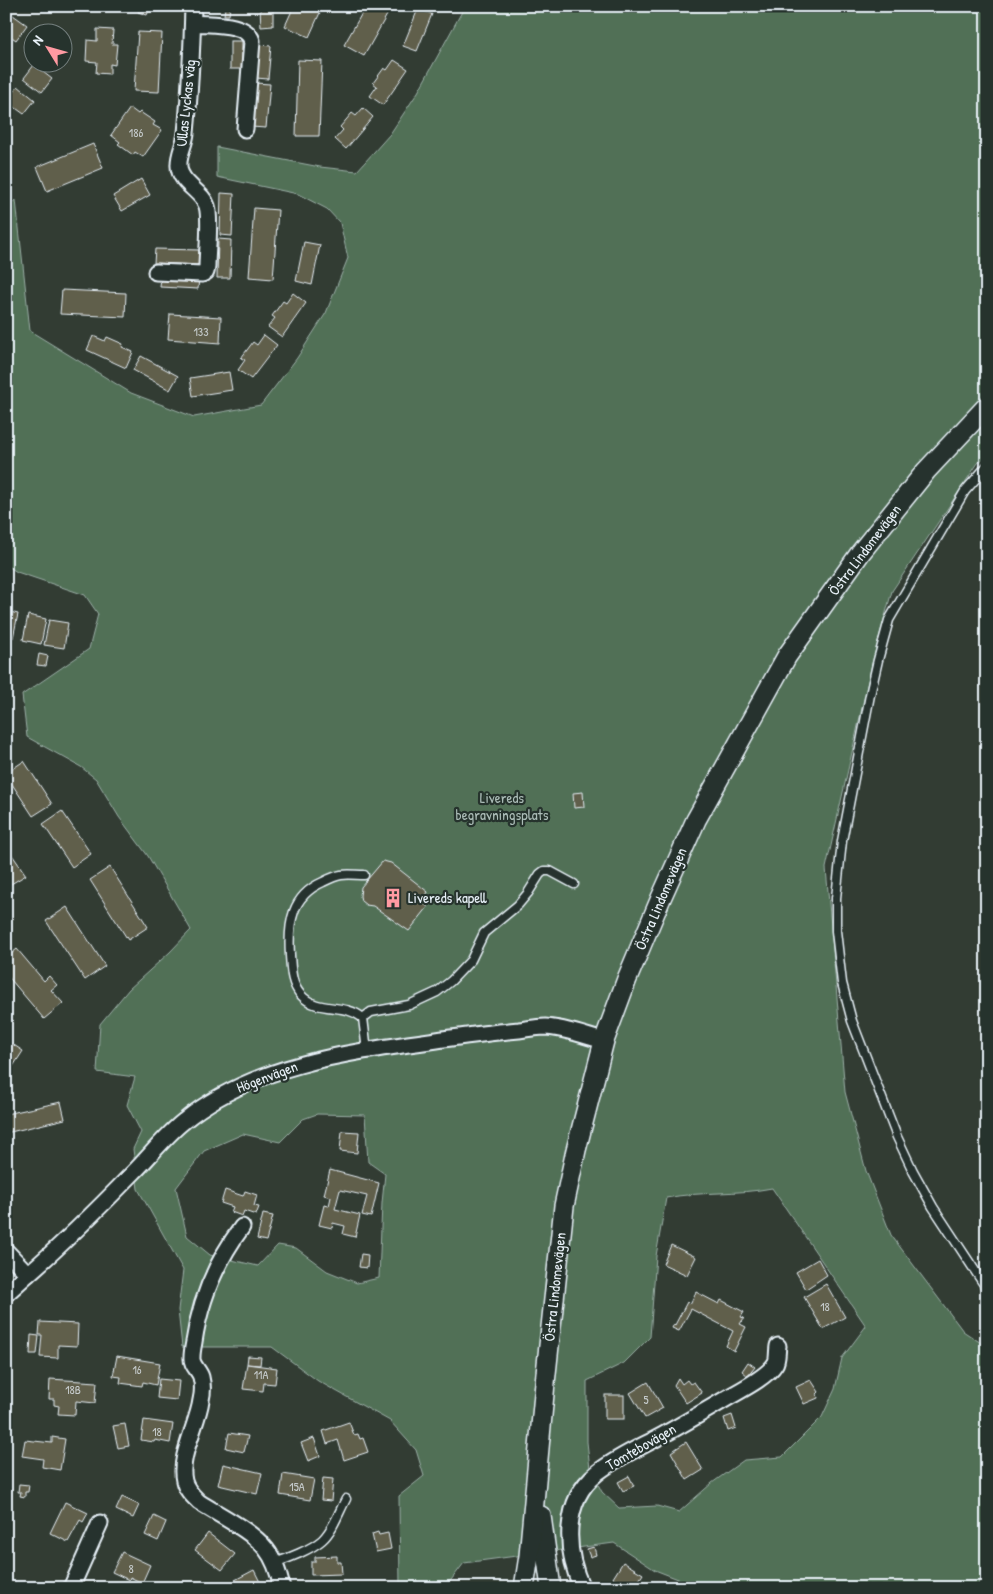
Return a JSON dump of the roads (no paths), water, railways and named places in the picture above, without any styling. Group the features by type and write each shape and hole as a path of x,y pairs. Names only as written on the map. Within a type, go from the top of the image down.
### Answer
{"street":[{"name":"Ullas Lyckas väg","path":"156,272 202,274 206,272 207,267 207,207 205,201 185,181 178,165 186,136 193,6"},
{"path":"193,23 234,27 245,30 251,35 245,129"},
{"name":"Östra Lindomevägen","path":"524,1588 529,1556 564,1206 576,1150 604,1041 627,979 696,820 787,656 861,552 926,472 987,406"},
{"name":"Högenvägen","path":"6,1294 49,1257 184,1121 212,1101 238,1088 306,1062 493,1032 545,1027 573,1032 604,1041"},
{"path":"242,1227 219,1263 206,1292 197,1324 192,1360 201,1377 203,1388 201,1402 185,1456 183,1472 184,1481 192,1496 260,1542 274,1563 282,1588"},
{"path":"6,1251 28,1274"},
{"name":"Tomtebovägen","path":"582,1588 570,1550 569,1528 573,1509 580,1492 588,1482 597,1473 622,1457 742,1390 776,1364 778,1346"},
{"name":"Östra Lindomevägen","path":"536,1476 551,1588"},
{"path":"71,1588 100,1522"},
{"name":"Östra Lindomevägen","path":"543,1538 544,1588"},
{"name":"Östra Lindomevägen","path":"529,1556 531,1588"}],"lane":[{"path":"987,466 965,491 889,620 872,686 844,832 836,898 836,931 842,982 852,1021 897,1137 933,1207 987,1289"},
{"path":"363,1018 371,1012 409,1005 437,992 451,981 471,960 484,933 518,905 544,871 550,871 574,884"},
{"path":"364,875 339,875 318,884 307,892 294,910 288,934 291,971 295,986 300,994 308,1002 317,1006 346,1009 363,1018 368,1051"},
{"path":"274,1563 321,1541 329,1532 346,1499"}],"place":[{"name":"Livereds kapell","path":"393,898"}],"park label":[{"name":"Livereds begravningsplats","path":"502,806"}]}
